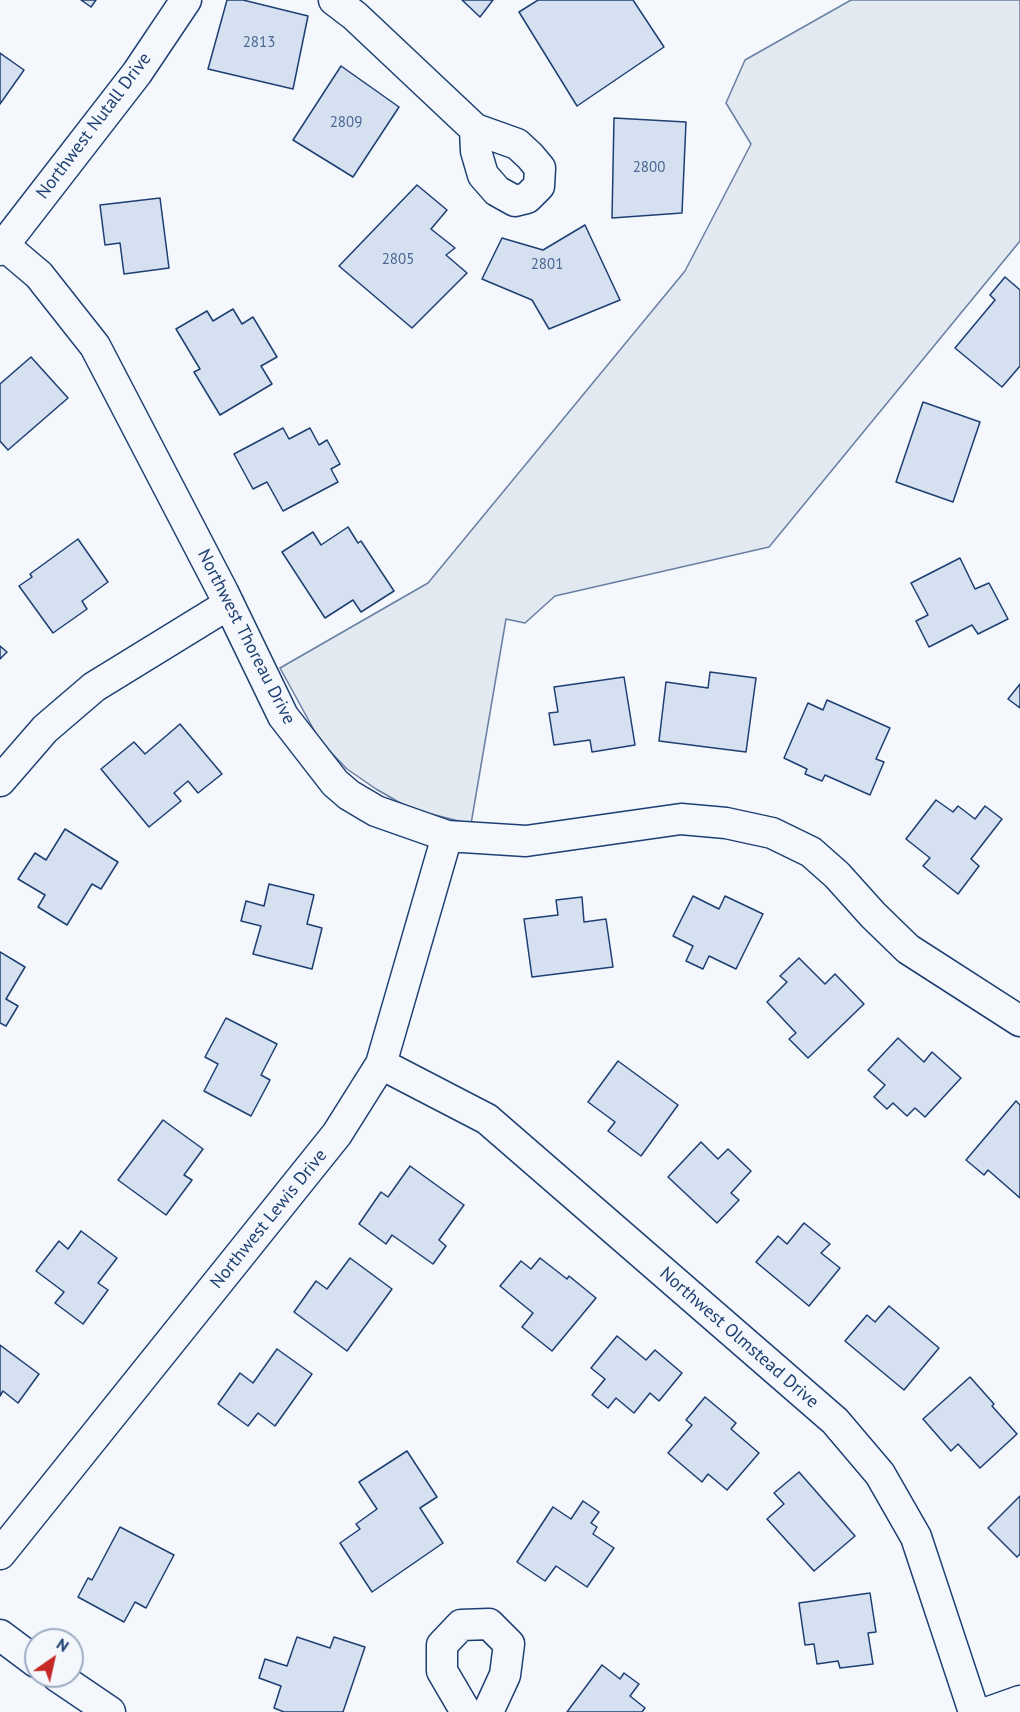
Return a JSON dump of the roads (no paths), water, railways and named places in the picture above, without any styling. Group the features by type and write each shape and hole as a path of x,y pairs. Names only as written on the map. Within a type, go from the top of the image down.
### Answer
{"street":[{"name":"Northwest Nutall Drive","path":"1,246 137,73 186,0"},
{"path":"334,0 372,32 475,129"},
{"name":"Northwest Thoreau Drive","path":"1,246 39,275 95,346 229,604 283,716 335,783 349,795 376,812 447,836 526,841 681,819 726,823 772,833 811,852 908,949 971,990 1018,1016"},
{"path":"0,780 45,729 94,687 229,604"},
{"name":"Northwest Lewis Drive","path":"0,1554 338,1134 381,1064 447,836"},
{"name":"Northwest Olmstead Drive","path":"381,1064 487,1119 835,1421 880,1474 916,1537 974,1712"},
{"path":"466,1712 442,1671 442,1646 461,1625 489,1624 508,1644 506,1675 488,1712"},
{"path":"0,1635 24,1653"},
{"path":"75,1688 110,1712"},
{"path":"989,1712 1020,1701"}]}
